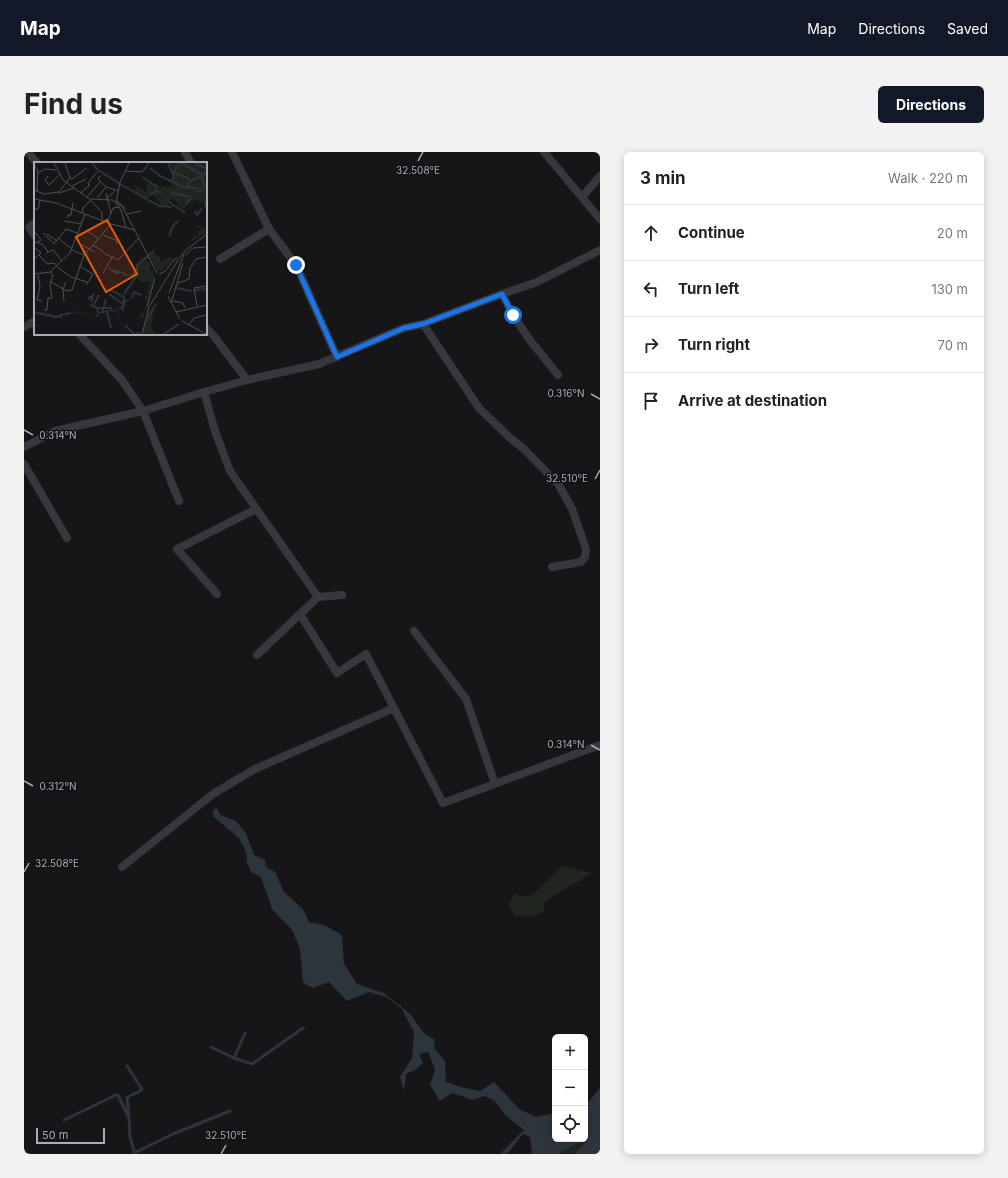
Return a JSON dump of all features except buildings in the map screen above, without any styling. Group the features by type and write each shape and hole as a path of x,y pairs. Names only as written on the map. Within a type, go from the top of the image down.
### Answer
{"street":[{"path":"28,152 36,162"},
{"path":"184,152 190,162"},
{"path":"232,152 269,229 296,265 337,357"},
{"path":"544,152 600,219"},
{"path":"582,197 600,176"},
{"path":"34,224 29,226 34,234"},
{"path":"220,259 269,229"},
{"path":"24,447 55,431 143,411 247,380 319,364 404,328 423,324 537,282 600,250"},
{"path":"502,294 513,315 529,339 558,375"},
{"path":"24,327 34,321"},
{"path":"423,324 479,408 510,438 524,449 559,485 572,509 586,549 585,557 581,562 552,568"},
{"path":"207,329 247,380"},
{"path":"80,335 122,380 143,411 179,501"},
{"path":"204,392 215,431 230,471 318,597"},
{"path":"24,464 67,538"},
{"path":"217,594 177,549 256,509"},
{"path":"257,655 318,597 342,595"},
{"path":"300,614 337,673 366,654 443,803 600,745"},
{"path":"414,631 466,699 495,784"},
{"path":"122,867 214,794 255,769 394,708"}],"shaded area":[{"path":"217,808 220,815 236,821 246,833 254,855 265,860 266,867 275,872 284,892 303,909 309,922 324,925 342,935 344,964 357,984 384,993 410,1014 424,1033 435,1040 434,1048 445,1061 446,1082 480,1091 494,1082 519,1109 536,1117 552,1114 552,1142 582,1142 561,1152 560,1154 531,1154 530,1137 523,1134 507,1154 500,1154 524,1130 506,1116 495,1101 485,1096 473,1100 452,1093 440,1101 430,1085 435,1069 428,1052 419,1054 423,1063 415,1070 406,1074 404,1091 400,1077 412,1058 414,1032 402,1009 387,997 369,992 347,1001 329,982 313,988 303,983 300,949 292,930 272,909 261,877 251,872 247,863 246,852 239,838 214,817 212,811"},
{"path":"563,866 592,873 545,901 543,912 531,917 516,916 508,905 514,894 528,897 537,891"},
{"path":"600,1088 600,1133 588,1139 588,1102"},
{"path":"600,1133 600,1148 590,1154 560,1154 561,1152 582,1142 588,1142 588,1139"}],"waterway":[{"path":"211,1047 234,1058 252,1064 303,1028"},
{"path":"234,1058 245,1033"},
{"path":"127,1066 142,1089 127,1098 129,1118"},
{"path":"64,1120 118,1095 129,1118 130,1137 135,1154"},
{"path":"134,1153 173,1134 230,1111"},
{"path":"585,1154 590,1151 600,1132"}],"route":[{"path":"296,265 337,357 404,328 423,324 502,294 513,315"}]}
